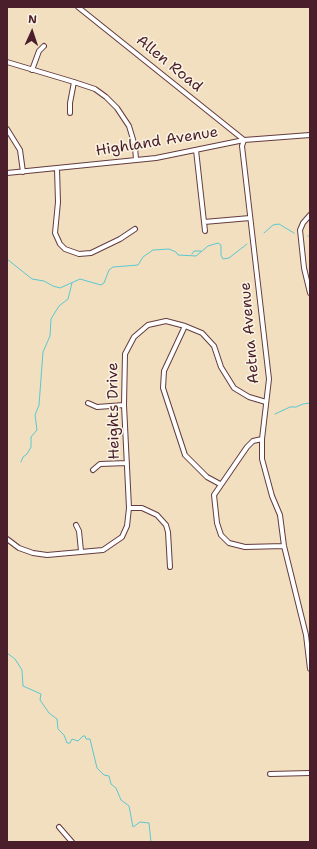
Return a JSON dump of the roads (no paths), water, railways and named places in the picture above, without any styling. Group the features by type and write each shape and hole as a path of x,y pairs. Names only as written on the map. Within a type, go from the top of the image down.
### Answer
{"street":[{"name":"Allen Road","path":"78,7 244,140"},
{"path":"32,70 39,51 44,46"},
{"path":"7,62 74,82 95,90 106,97 117,108 130,126 135,146 136,160"},
{"path":"70,113 70,103 74,82"},
{"path":"7,129 20,150 23,172"},
{"name":"Highland Avenue","path":"7,173 156,158 244,140 310,135"},
{"name":"Aetna Avenue","path":"244,140 242,146 269,379 262,439 264,470 280,515 284,546 306,635 310,669"},
{"path":"196,150 205,231"},
{"path":"57,169 58,202 55,233 60,244 65,248 79,254 90,253 120,239 135,229"},
{"path":"310,215 303,223 300,230 304,268 310,293"},
{"path":"204,222 250,218"},
{"name":"Heights Drive","path":"7,539 19,548 33,553 46,555 103,550 122,537 127,526 129,508 124,406 125,354 134,337 148,325 166,321 185,326 202,333 214,346 221,367 234,388 249,397 266,402"},
{"path":"185,326 164,370 163,388 185,455 207,477 220,484"},
{"path":"88,403 97,407 124,406"},
{"path":"262,439 253,441 247,447 220,484 214,495 216,523 220,535 229,543 245,547 284,546"},
{"path":"93,470 100,464 127,463"},
{"path":"129,508 142,508 157,514 166,525 168,532 170,568"},
{"path":"76,525 79,531 81,551"},
{"path":"270,774 310,773"},
{"path":"59,827 72,842"}],"waterway":[{"path":"264,233 273,225 279,224 294,233"},
{"path":"7,259 32,279 44,281 60,288 80,279 101,285 104,283 109,270 113,267 138,265 143,257 153,250 169,249 176,252 178,255 196,256 208,246 218,243 221,245 221,255 223,259 229,258 247,244"},
{"path":"192,254 194,251 201,251"},
{"path":"21,462 31,447 31,437 37,430 35,415 39,405 43,352 50,336 51,319 59,306 68,299 72,283"},
{"path":"275,414 290,407 310,403"},
{"path":"7,653 15,659 22,670 23,686 41,694 40,700 49,713 57,719 58,729 64,735 67,743 70,743 72,739 78,741 83,736 85,736 86,739 90,739 97,768 104,775 109,776 111,784 116,788 121,800 129,806 133,827 140,822 149,823 151,842"}]}
